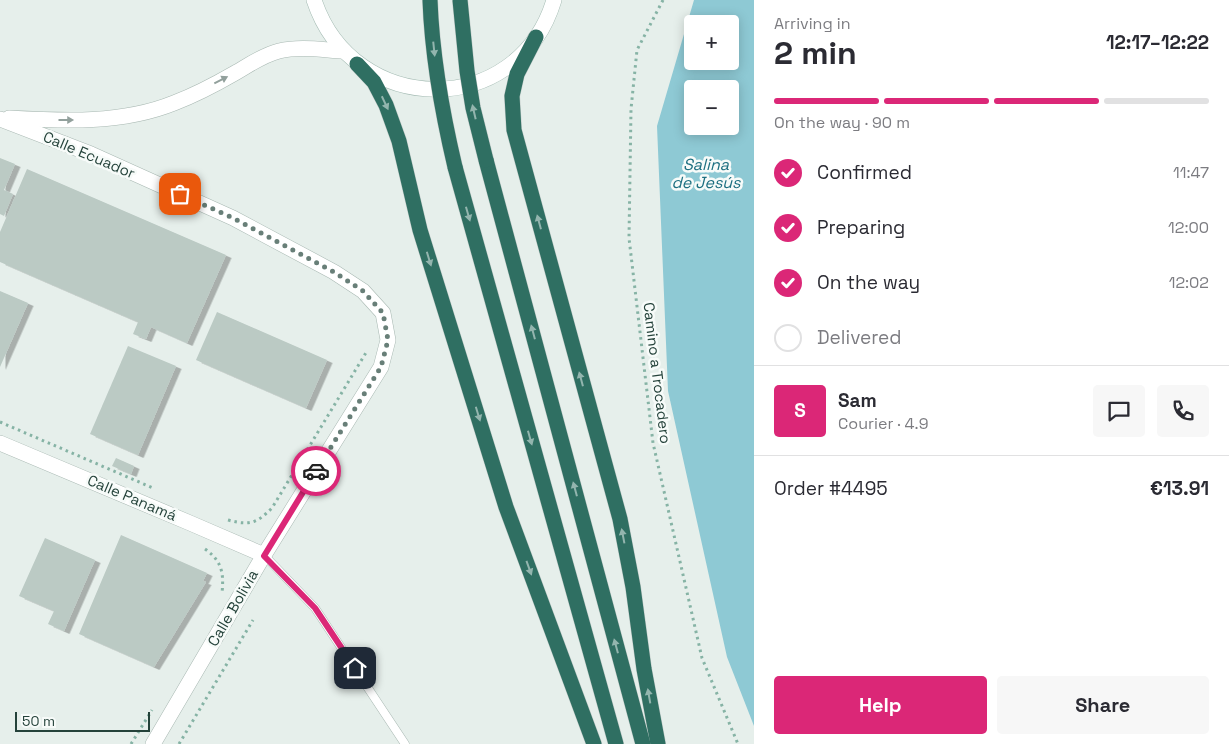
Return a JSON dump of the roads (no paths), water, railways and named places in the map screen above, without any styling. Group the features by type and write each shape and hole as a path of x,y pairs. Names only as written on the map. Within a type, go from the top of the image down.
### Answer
{"highway":[{"path":"430,0 441,103 455,167 616,744"},
{"path":"460,0 470,90 486,160 643,744"},
{"path":"536,37 517,74 512,96 514,130 620,519 658,744"},
{"path":"357,64 374,82 386,105 400,141 420,230 506,507 594,744"}],"street":[{"path":"314,0 323,23 344,52 357,64 384,80 398,85 429,90 460,87 489,77 503,69 526,49 536,37 555,1"},
{"path":"0,118 83,120 148,112 174,104 258,59 280,51 300,49 344,52"},
{"name":"Calle Ecuador","path":"0,118 91,154 233,218 334,272 363,291 383,313"},
{"name":"Calle Bolivia","path":"153,744 264,556 381,367 388,340 383,313"},
{"name":"Calle Panamá","path":"0,443 190,522 264,556"}],"lane":[{"path":"264,556 315,608 405,744"}],"water":[{"name":"Salina de Jesús","path":"694,0 754,0 754,726 727,657 668,391 657,126 684,34 684,70 739,70 739,15 690,15"}]}
